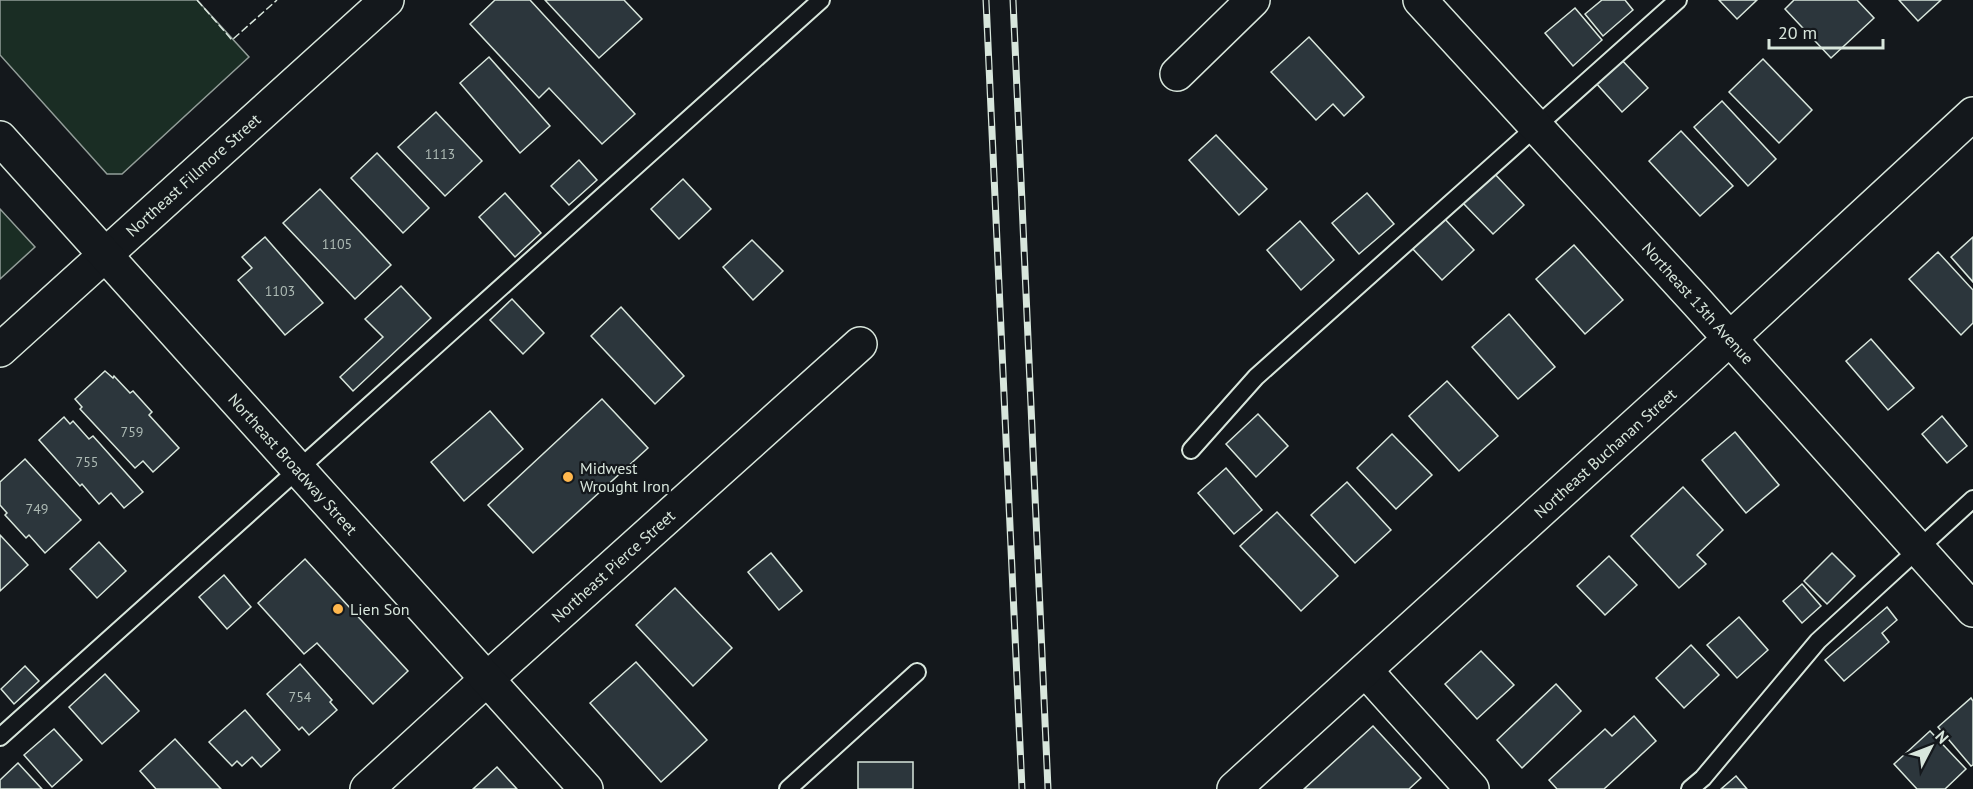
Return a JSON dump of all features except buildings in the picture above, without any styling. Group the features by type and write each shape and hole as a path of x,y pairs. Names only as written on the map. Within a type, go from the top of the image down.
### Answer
{"street":[{"name":"Northeast Fillmore Street","path":"0,350 387,0"},
{"path":"1177,74 1252,0"},
{"name":"Northeast 13th Avenue","path":"1420,0 1730,338 1973,610"},
{"name":"Northeast Buchanan Street","path":"1234,789 1366,671 1973,114"},
{"name":"Northeast Broadway Street","path":"0,138 586,789"},
{"name":"Northeast Pierce Street","path":"367,789 860,344"},
{"path":"1366,671 1472,789"}],"lane":[{"path":"0,737 821,0"},
{"path":"1191,450 1256,377 1678,0"},
{"path":"1690,789 1703,778 1818,640 1973,499"},
{"path":"788,789 917,672"}],"green space":[{"path":"0,0 197,0 249,57 122,174 107,174 0,55"},
{"path":"0,209 35,247 0,279"}],"railway":[{"path":"986,0 1022,789"},
{"path":"1013,0 1048,789"}],"fence":[{"path":"197,0 232,40 277,0"}],"place":[{"name":"Midwest Wrought Iron","path":"568,477"},
{"name":"Lien Son","path":"338,609"}]}
